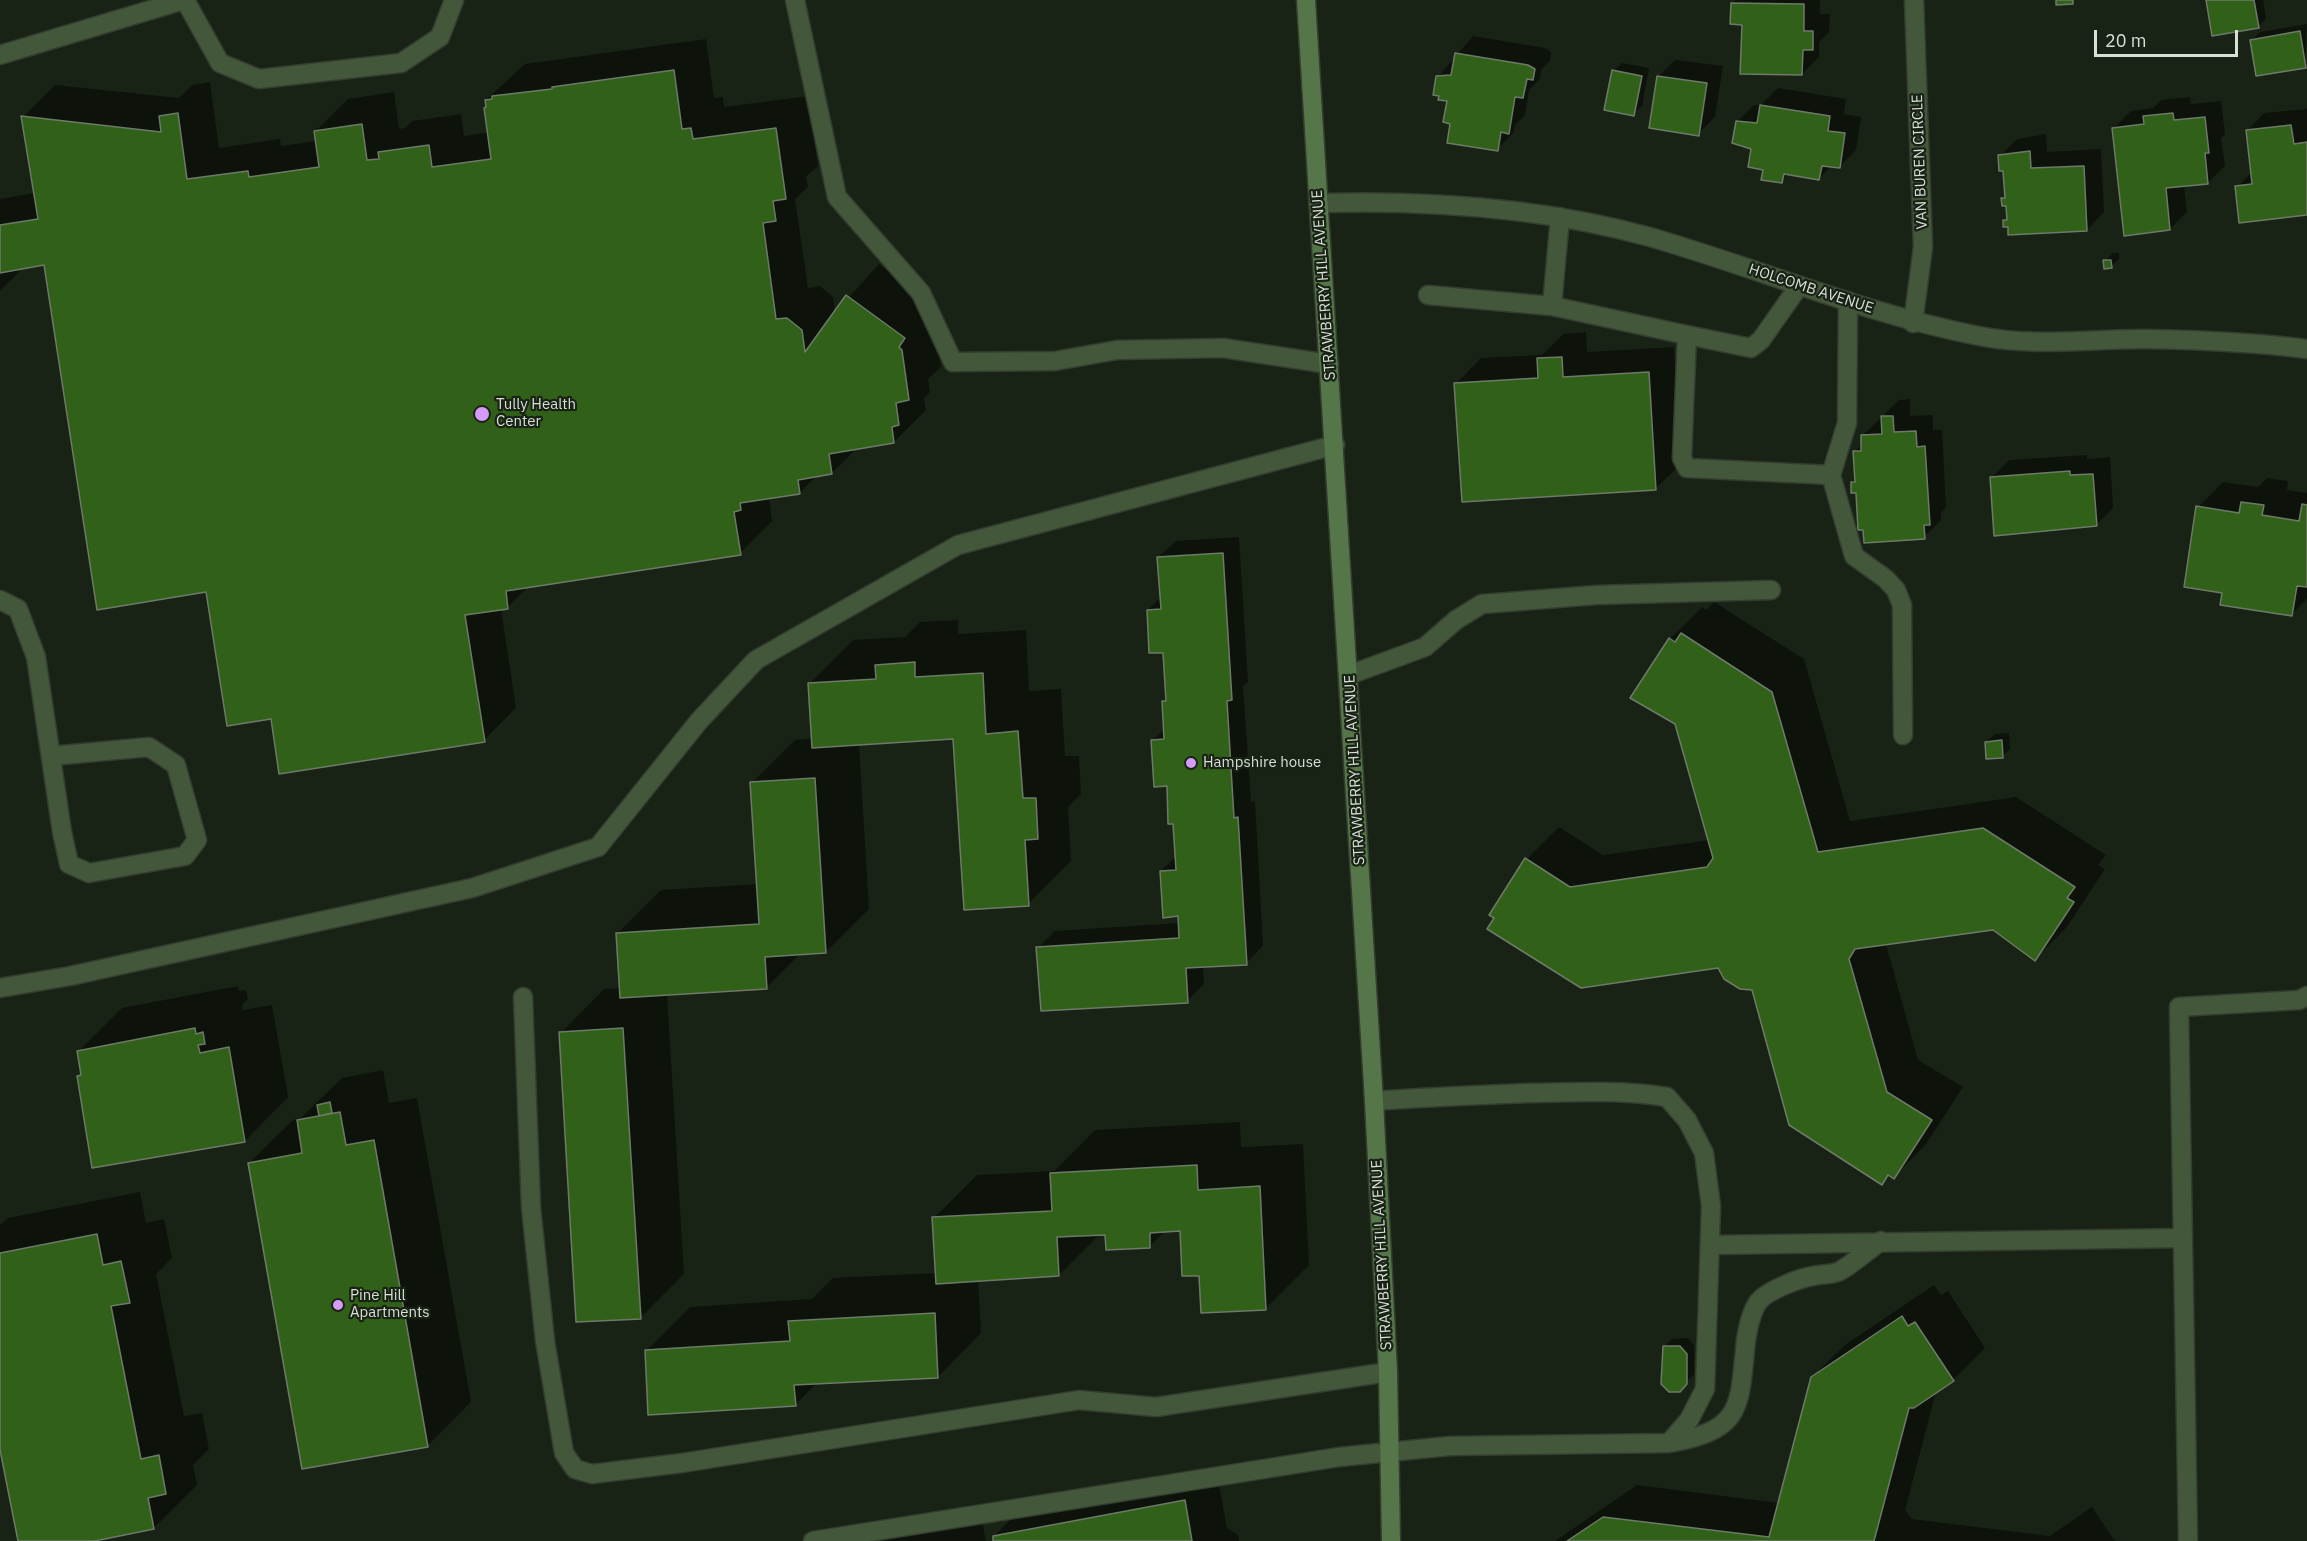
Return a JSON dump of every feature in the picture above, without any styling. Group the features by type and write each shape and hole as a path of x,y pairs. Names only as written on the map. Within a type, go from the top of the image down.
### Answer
{"main road":[{"name":"STRAWBERRY HILL AVENUE","path":"1306,0 1374,1101 1388,1372 1391,1541"}],"street":[{"path":"0,55 184,0 220,63 259,79 401,63 440,37 454,0"},
{"path":"795,0 837,197 921,293 953,362 1055,361 1117,350 1223,348 1329,364"},
{"name":"VAN BUREN CIRCLE","path":"1913,322 1923,247 1914,0"},
{"name":"HOLCOMB AVENUE","path":"1319,203 1372,202 1494,207 1560,217 1649,237 1913,322 1983,337 2060,342 2143,339 2307,349"},
{"path":"1552,306 1560,217"},
{"path":"1428,295 1552,306 1751,348 1761,340 1799,286"},
{"path":"1848,301 1847,423 1831,475 1854,556 1886,579 1896,590 1902,605 1903,735"},
{"path":"1687,335 1682,458 1687,468 1831,475"},
{"path":"0,988 70,976 472,888 598,847 699,721 756,660 958,545 1335,445"},
{"path":"1349,675 1425,647 1456,620 1482,604 1596,595 1771,590"},
{"path":"0,600 18,609 36,657 62,832 69,864 89,873 185,856 197,840 176,765 149,747 51,756"},
{"path":"2188,1541 2179,1007 2298,1000 2307,996"},
{"path":"524,997 531,1207 544,1341 564,1453 575,1469 592,1474 682,1463 1079,1400 1156,1407 1388,1372"},
{"path":"1374,1101 1436,1096 1583,1092 1642,1093 1668,1097 1687,1120 1704,1153 1711,1206 1705,1389 1689,1420 1669,1443"},
{"path":"1711,1245 1881,1240 2183,1238"},
{"path":"813,1541 1339,1457 1449,1446 1669,1443 1701,1438 1720,1428 1733,1413 1739,1396 1748,1325 1759,1300 1788,1284 1809,1276 1839,1272 1881,1240"}],"building":[{"path":"2056,0 2073,0 2073,4 2056,5"},
{"path":"2206,0 2254,0 2259,28 2212,36"},
{"path":"1731,3 1804,4 1804,31 1813,31 1813,50 1803,50 1802,75 1740,74 1742,25 1730,24"},
{"path":"2300,31 2306,68 2256,76 2250,40"},
{"path":"1455,53 1528,65 1535,69 1533,80 1527,79 1523,98 1515,97 1509,134 1501,132 1498,151 1447,143 1450,124 1443,122 1447,101 1438,100 1439,96 1433,95 1436,76 1451,75"},
{"name":"Tully Health Center","path":"674,70 682,129 691,128 693,139 776,128 786,199 773,201 776,221 763,223 776,319 787,318 802,330 805,352 846,295 905,338 899,347 902,350 909,400 896,403 899,425 892,427 894,443 829,454 832,474 798,480 800,494 740,503 741,510 734,512 741,555 506,591 508,609 465,615 485,742 279,774 271,719 227,726 206,592 97,610 44,265 0,273 0,225 38,219 21,116 161,132 159,116 178,113 187,179 248,171 249,177 319,167 314,131 362,124 367,160 379,159 378,152 429,145 432,167 491,159 484,108 486,107 485,100 492,99 492,96"},
{"path":"1612,70 1642,76 1634,116 1604,110"},
{"path":"1657,76 1707,83 1699,136 1649,128"},
{"path":"1760,105 1830,116 1828,131 1845,133 1840,168 1822,166 1819,180 1784,174 1782,183 1761,180 1763,170 1748,167 1751,149 1732,143 1736,121 1757,123"},
{"path":"2173,113 2174,120 2205,117 2209,153 2205,153 2208,184 2166,188 2170,230 2124,236 2112,128 2144,124 2143,116"},
{"path":"2291,125 2294,144 2307,142 2307,215 2239,223 2235,186 2252,184 2246,130"},
{"path":"2030,151 2031,168 2084,166 2087,231 2008,235 2008,227 2003,227 2003,220 2007,220 2006,206 2002,206 2001,198 2005,198 2003,171 1999,171 1998,155"},
{"path":"2103,260 2111,260 2112,268 2104,269"},
{"path":"1562,357 1563,377 1649,372 1656,490 1462,502 1454,383 1538,378 1537,358"},
{"path":"1881,416 1893,416 1894,432 1916,431 1917,447 1925,446 1930,525 1924,525 1925,539 1864,543 1863,530 1858,530 1856,493 1851,493 1851,482 1855,482 1853,451 1861,451 1861,435 1882,434"},
{"path":"2070,471 2070,475 2093,474 2097,526 1994,536 1990,477"},
{"path":"2241,502 2264,505 2262,515 2299,521 2302,504 2307,505 2307,587 2297,586 2292,616 2220,605 2222,593 2184,587 2196,506 2239,513"},
{"name":"Hampshire house","path":"1223,553 1232,700 1227,701 1234,818 1238,817 1247,965 1186,968 1188,1003 1041,1011 1036,947 1179,938 1178,916 1163,918 1160,871 1176,870 1173,824 1168,824 1167,786 1154,787 1151,740 1164,739 1162,701 1166,701 1163,653 1149,653 1147,610 1161,609 1157,557"},
{"path":"1681,633 1772,692 1818,852 1983,828 2075,887 2067,898 2074,902 2035,961 1993,930 1855,949 1849,959 1887,1092 1932,1120 1894,1179 1888,1175 1882,1185 1789,1125 1752,990 1740,989 1724,979 1718,968 1581,988 1487,929 1494,918 1489,915 1525,858 1570,887 1707,867 1713,858 1675,724 1630,698 1669,638 1675,642"},
{"path":"915,662 915,677 983,673 986,734 1018,731 1023,798 1036,798 1038,839 1025,840 1029,906 964,910 953,739 812,748 808,683 876,679 875,665"},
{"path":"2002,740 2003,758 1986,759 1985,742"},
{"path":"815,778 826,953 765,957 767,989 620,998 616,933 759,924 750,782"},
{"path":"195,1028 196,1034 203,1032 205,1044 198,1045 200,1053 229,1047 245,1142 92,1168 77,1076 81,1075 77,1051"},
{"path":"623,1028 641,1319 576,1322 559,1032"},
{"path":"330,1102 332,1113 319,1116 317,1105"},
{"name":"Pine Hill Apartments","path":"340,1112 346,1145 374,1140 428,1447 302,1469 248,1163 302,1153 297,1120"},
{"path":"1197,1165 1198,1190 1260,1186 1266,1310 1201,1313 1199,1276 1182,1276 1180,1231 1150,1233 1150,1248 1106,1250 1105,1235 1057,1237 1059,1276 936,1284 932,1217 1052,1211 1050,1173"},
{"path":"97,1234 103,1265 121,1261 130,1303 111,1306 141,1459 159,1455 166,1494 148,1498 154,1529 95,1541 18,1541 0,1450 0,1253"},
{"path":"935,1313 938,1378 794,1385 796,1406 648,1415 645,1350 790,1341 788,1321"},
{"path":"1902,1316 1908,1326 1915,1322 1954,1381 1914,1408 1909,1408 1874,1541 1567,1541 1603,1517 1769,1537 1811,1377"},
{"path":"1663,1346 1680,1346 1687,1354 1687,1384 1680,1392 1669,1392 1661,1384"},
{"path":"1185,1500 1192,1541 993,1541 993,1536"}],"place":[{"name":"Tully Health Center","path":"482,414"},
{"name":"Hampshire house","path":"1191,763"},
{"name":"Pine Hill Apartments","path":"338,1305"}]}
